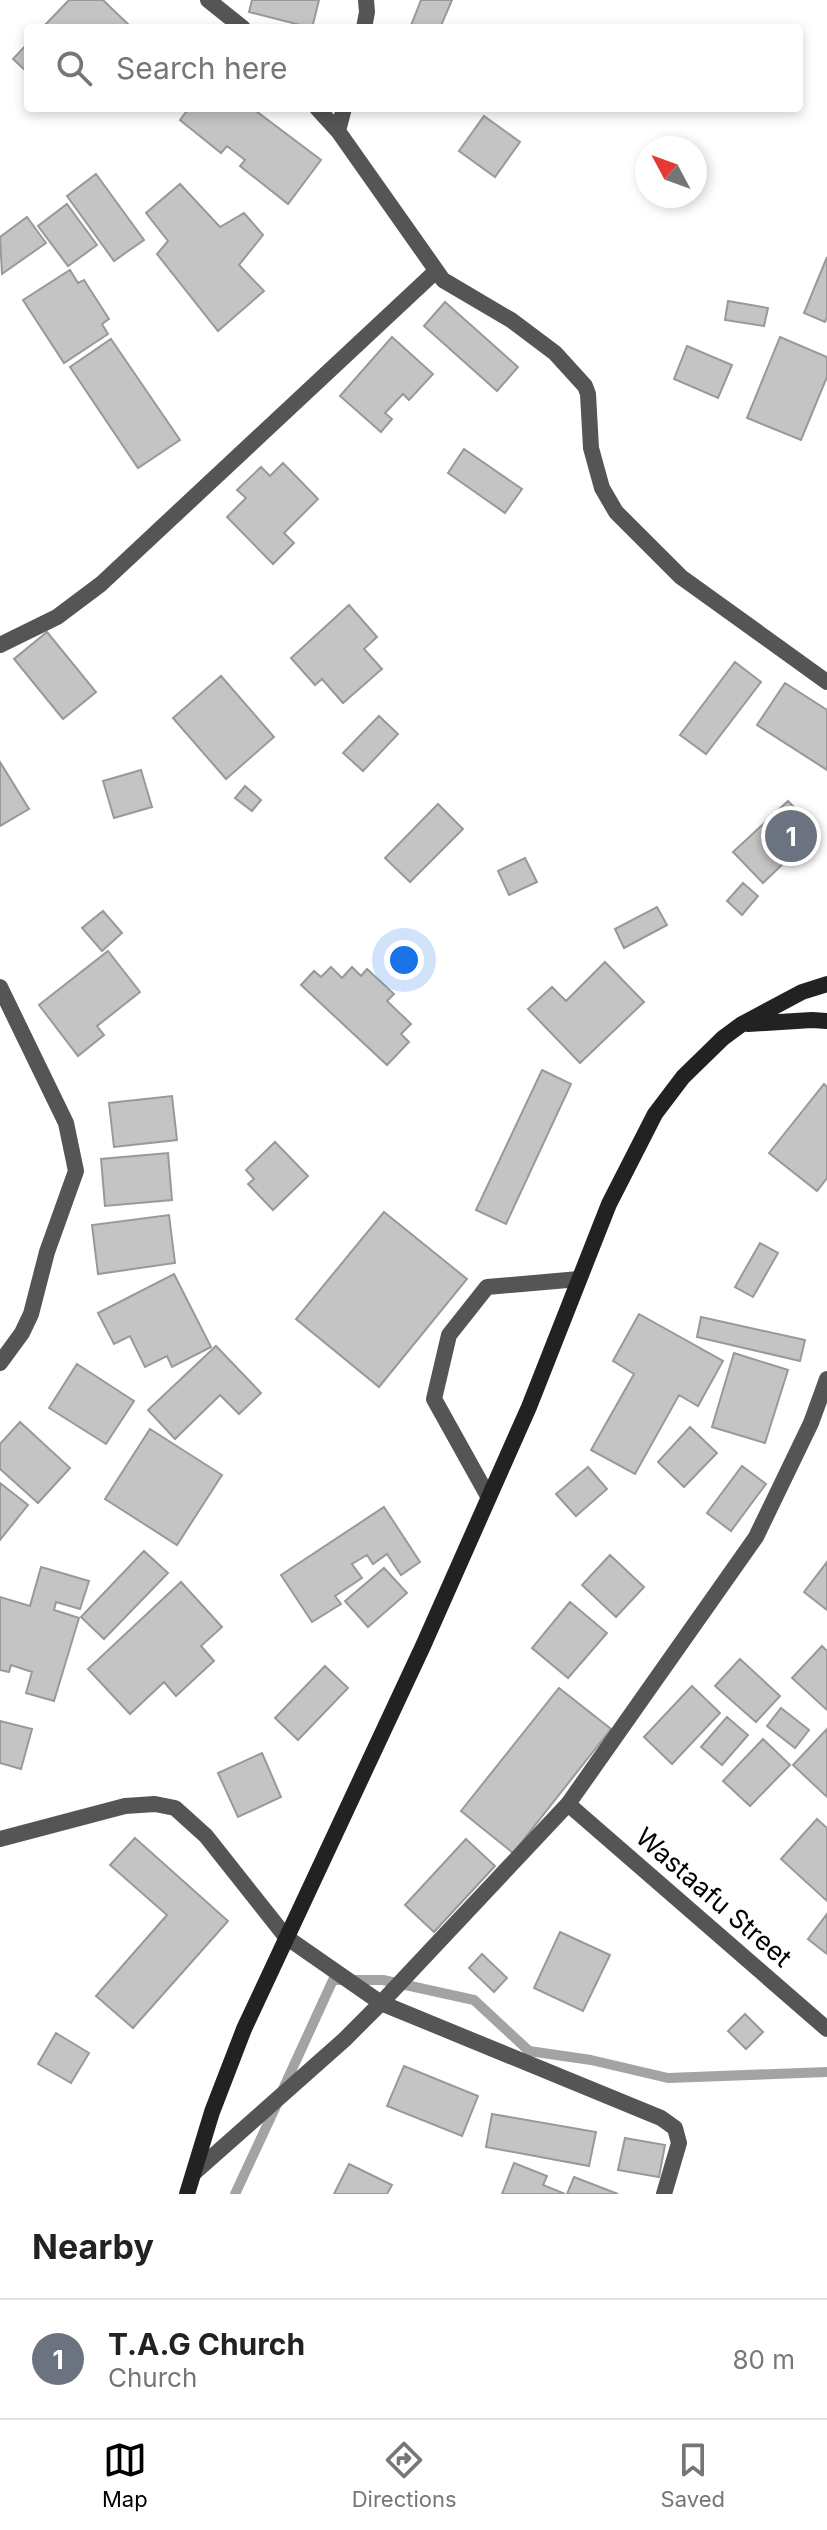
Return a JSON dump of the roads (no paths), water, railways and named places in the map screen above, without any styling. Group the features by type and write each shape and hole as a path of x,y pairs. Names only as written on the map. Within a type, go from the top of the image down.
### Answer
{"street":[{"path":"208,0 238,24"},
{"path":"365,24 366,0"},
{"path":"321,112 338,131 435,272 443,280 511,320 555,353 585,386 591,448 602,488 616,512 681,577 827,682"},
{"path":"338,131 343,112"},
{"path":"0,645 57,617 101,584 435,272"},
{"path":"187,2194 212,2112 244,2029 423,1646 529,1407 609,1204 655,1114 683,1077 723,1038 742,1024 802,992 827,984"},
{"path":"0,987 66,1123 76,1171 47,1252 31,1314 22,1333 0,1363"},
{"path":"742,1024 827,1021"},
{"path":"488,1496 434,1399 449,1335 487,1287 579,1279"},
{"path":"195,2172 344,2040 568,1804 756,1537 811,1423 827,1379"},
{"path":"0,1839 125,1806 155,1804 175,1808 206,1836 286,1937 381,2003 661,2118 675,2128 679,2143 664,2194"},
{"name":"Wastaafu Street","path":"568,1804 827,2029"}],"waterway":[{"path":"283,2089 333,1980 383,1980 474,2000 529,2051 591,2060 668,2078 827,2072"},
{"path":"235,2194 277,2104"}],"place":[{"name":"T.A.G Church","path":"791,836"}]}
